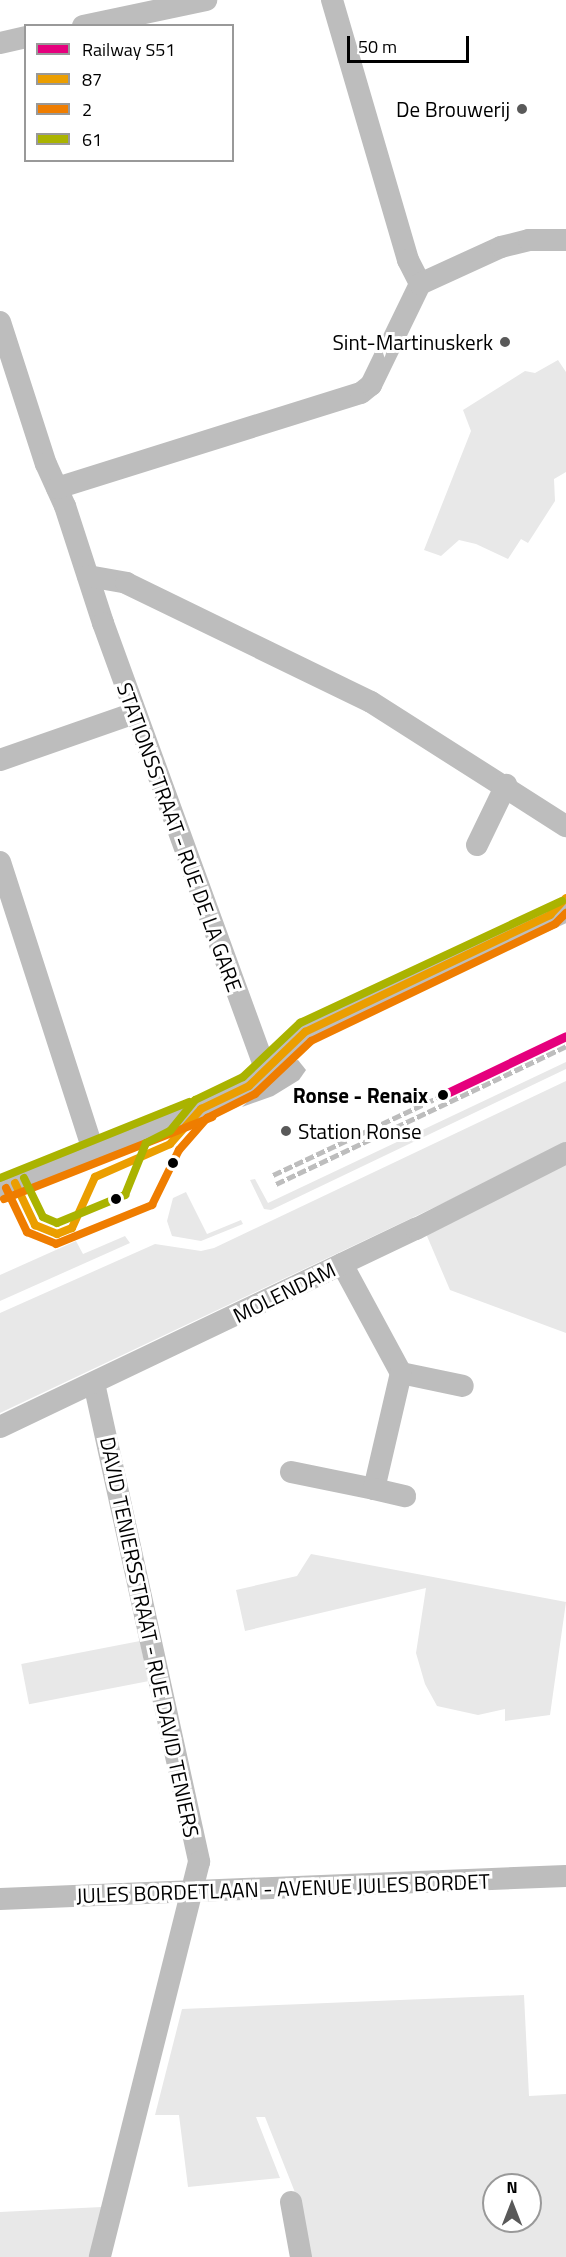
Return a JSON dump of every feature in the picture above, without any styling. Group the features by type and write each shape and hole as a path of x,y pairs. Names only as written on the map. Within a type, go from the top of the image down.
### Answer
{"street":[{"path":"92,24 206,0"},
{"path":"332,0 408,260 420,284"},
{"path":"0,43 24,37"},
{"path":"57,488 361,393 371,385 420,284 501,247 529,240 566,240"},
{"name":"STATIONSSTRAAT - RUE DE LA GARE","path":"0,322 95,602 266,1071"},
{"path":"88,576 126,582 371,702 506,785 566,826"},
{"path":"0,760 135,713"},
{"path":"477,845 506,785"},
{"path":"0,861 93,1150"},
{"path":"0,1189 93,1150 232,1097 266,1071 313,1026 558,913 566,898"},
{"name":"MOLENDAM","path":"0,1426 342,1264 566,1153"},
{"path":"342,1264 401,1373 374,1489"},
{"path":"401,1373 463,1386"},
{"name":"DAVID TENIERSSTRAAT - RUE DAVID TENIERS","path":"94,1383 197,1852 193,1891 100,2257"},
{"path":"291,1472 405,1496"},
{"name":"JULES BORDETLAAN - AVENUE JULES BORDET","path":"0,1899 566,1876"},
{"path":"291,2202 302,2257"}],"shaded area":[{"path":"558,360 566,372 566,472 554,479 555,501 528,543 521,539 508,559 476,544 459,540 441,556 424,550 471,431 463,410 525,371 535,373"},
{"path":"298,1060 306,1070 299,1080 273,1096 242,1107 288,1062"},
{"path":"566,1062 566,1069 271,1210 264,1209 250,1180 255,1179 268,1203"},
{"path":"566,1081 566,1145 0,1413 0,1313 155,1244 201,1251 214,1248"},
{"path":"566,1162 566,1333 450,1290 424,1229"},
{"path":"186,1192 207,1234 241,1220 243,1224 201,1241 172,1236 167,1221 173,1198"},
{"path":"125,1236 130,1243 0,1301 0,1275 76,1241 83,1254"},
{"path":"311,1554 566,1602 550,1715 505,1721 505,1709 478,1715 437,1706 425,1684 416,1653 426,1588 245,1631 236,1590 297,1576"},
{"path":"140,1641 148,1681 29,1704 21,1664"},
{"path":"524,1995 529,2096 566,2094 566,2257 309,2257 300,2205 265,2117 256,2117 280,2178 188,2187 179,2115 155,2115 182,2009"},
{"path":"102,2207 89,2257 0,2257 0,2212"}],"railway":[{"path":"276,1184 566,1046"},
{"path":"273,1175 443,1095"}],"rail line":[{"name":"S51","path":"443,1095 566,1036"}],"transit line":[{"name":"87","path":"15,1183 35,1225 57,1234 72,1228 95,1177 170,1144 201,1109 249,1086 305,1032 550,915 566,898"},
{"name":"61","path":"24,1178 43,1217 57,1223 125,1195 146,1143 170,1131 195,1100 243,1077 300,1023 562,901"},
{"name":"2","path":"6,1188 27,1232 56,1244 152,1205 179,1150 207,1118 255,1094 311,1041 555,924 566,913"},
{"name":"61","path":"0,1178 189,1102"},
{"name":"2","path":"4,1199 212,1117"}],"place":[{"name":"De Brouwerij","path":"522,109"},
{"name":"Sint-Martinuskerk","path":"505,342"},
{"name":"Ronse - Renaix","path":"443,1095"},
{"name":"Station Ronse","path":"286,1131"}]}
